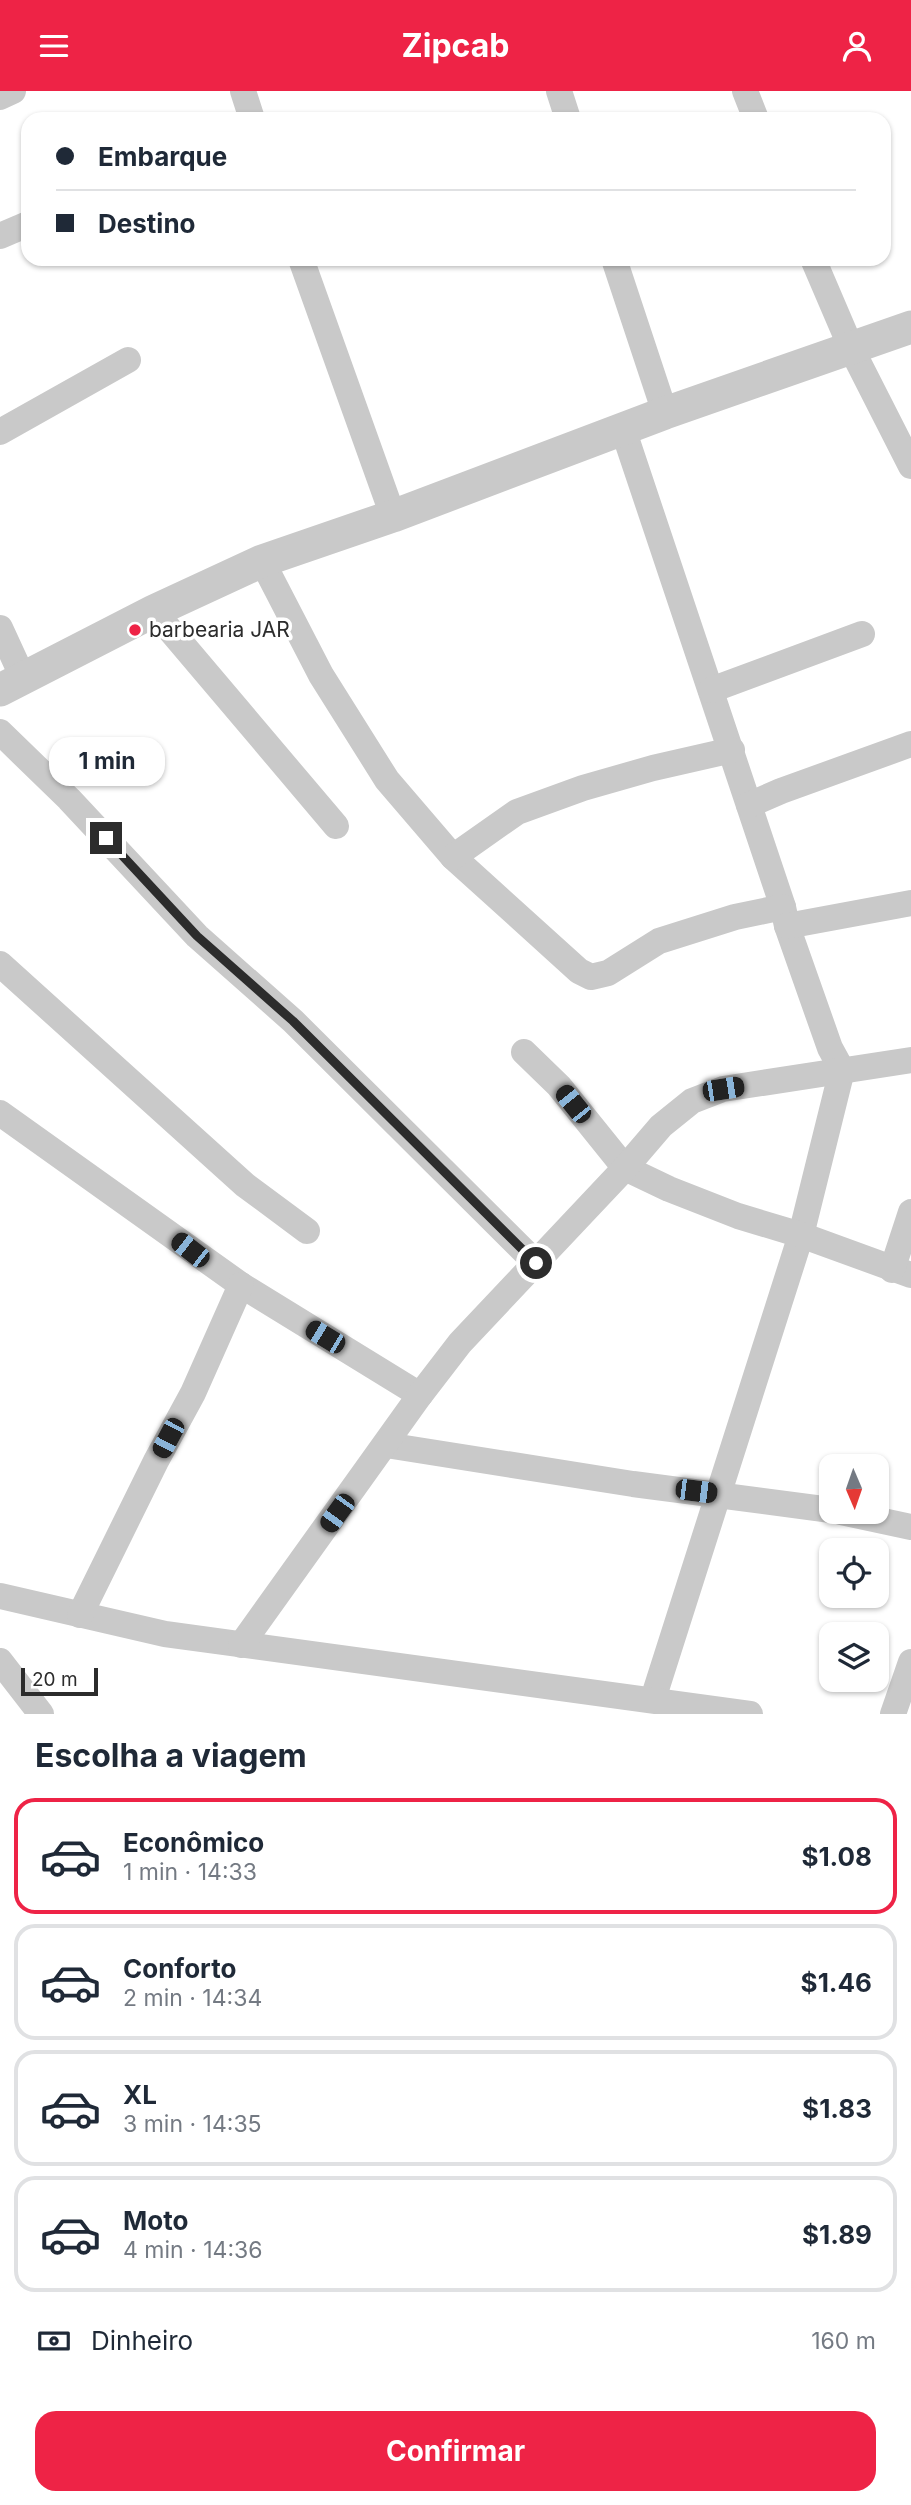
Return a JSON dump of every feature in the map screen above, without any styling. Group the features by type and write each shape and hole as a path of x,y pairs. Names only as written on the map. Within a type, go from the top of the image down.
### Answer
{"street":[{"path":"0,97 13,91"},
{"path":"243,91 250,112"},
{"path":"559,91 566,112"},
{"path":"0,236 21,227"},
{"path":"304,266 393,516"},
{"path":"616,266 665,413"},
{"path":"816,266 852,350 911,466"},
{"path":"0,628 12,684 154,611 262,561 393,516 665,413 852,350 911,327"},
{"path":"0,432 128,360"},
{"path":"623,429 732,750 785,917 830,1048 842,1070 801,1235 653,1699"},
{"path":"262,561 321,675 387,780 453,857 579,971 591,977 608,973 659,941 736,917 785,917 911,903"},
{"path":"154,611 336,826"},
{"path":"711,690 862,634"},
{"path":"0,732 69,799 197,936 293,1021 536,1263"},
{"path":"749,805 911,744"},
{"path":"453,857 517,812 583,788 732,750"},
{"path":"0,964 245,1185 307,1231"},
{"path":"524,1052 559,1086 625,1168 669,1189 901,1273 911,1212"},
{"path":"241,1645 460,1343 625,1168 661,1126 692,1101 723,1089 911,1059"},
{"path":"0,1112 241,1285 420,1395"},
{"path":"80,1615 156,1461 193,1393 241,1285"},
{"path":"386,1445 633,1484 819,1508"},
{"path":"889,1522 911,1527"},
{"path":"0,1596 165,1635 750,1714"},
{"path":"0,1661 41,1714"},
{"path":"893,1714 911,1662"}],"place":[{"name":"barbearia JAR","path":"135,630"}],"route":[{"path":"106,838 197,936 293,1021 536,1263"}]}
